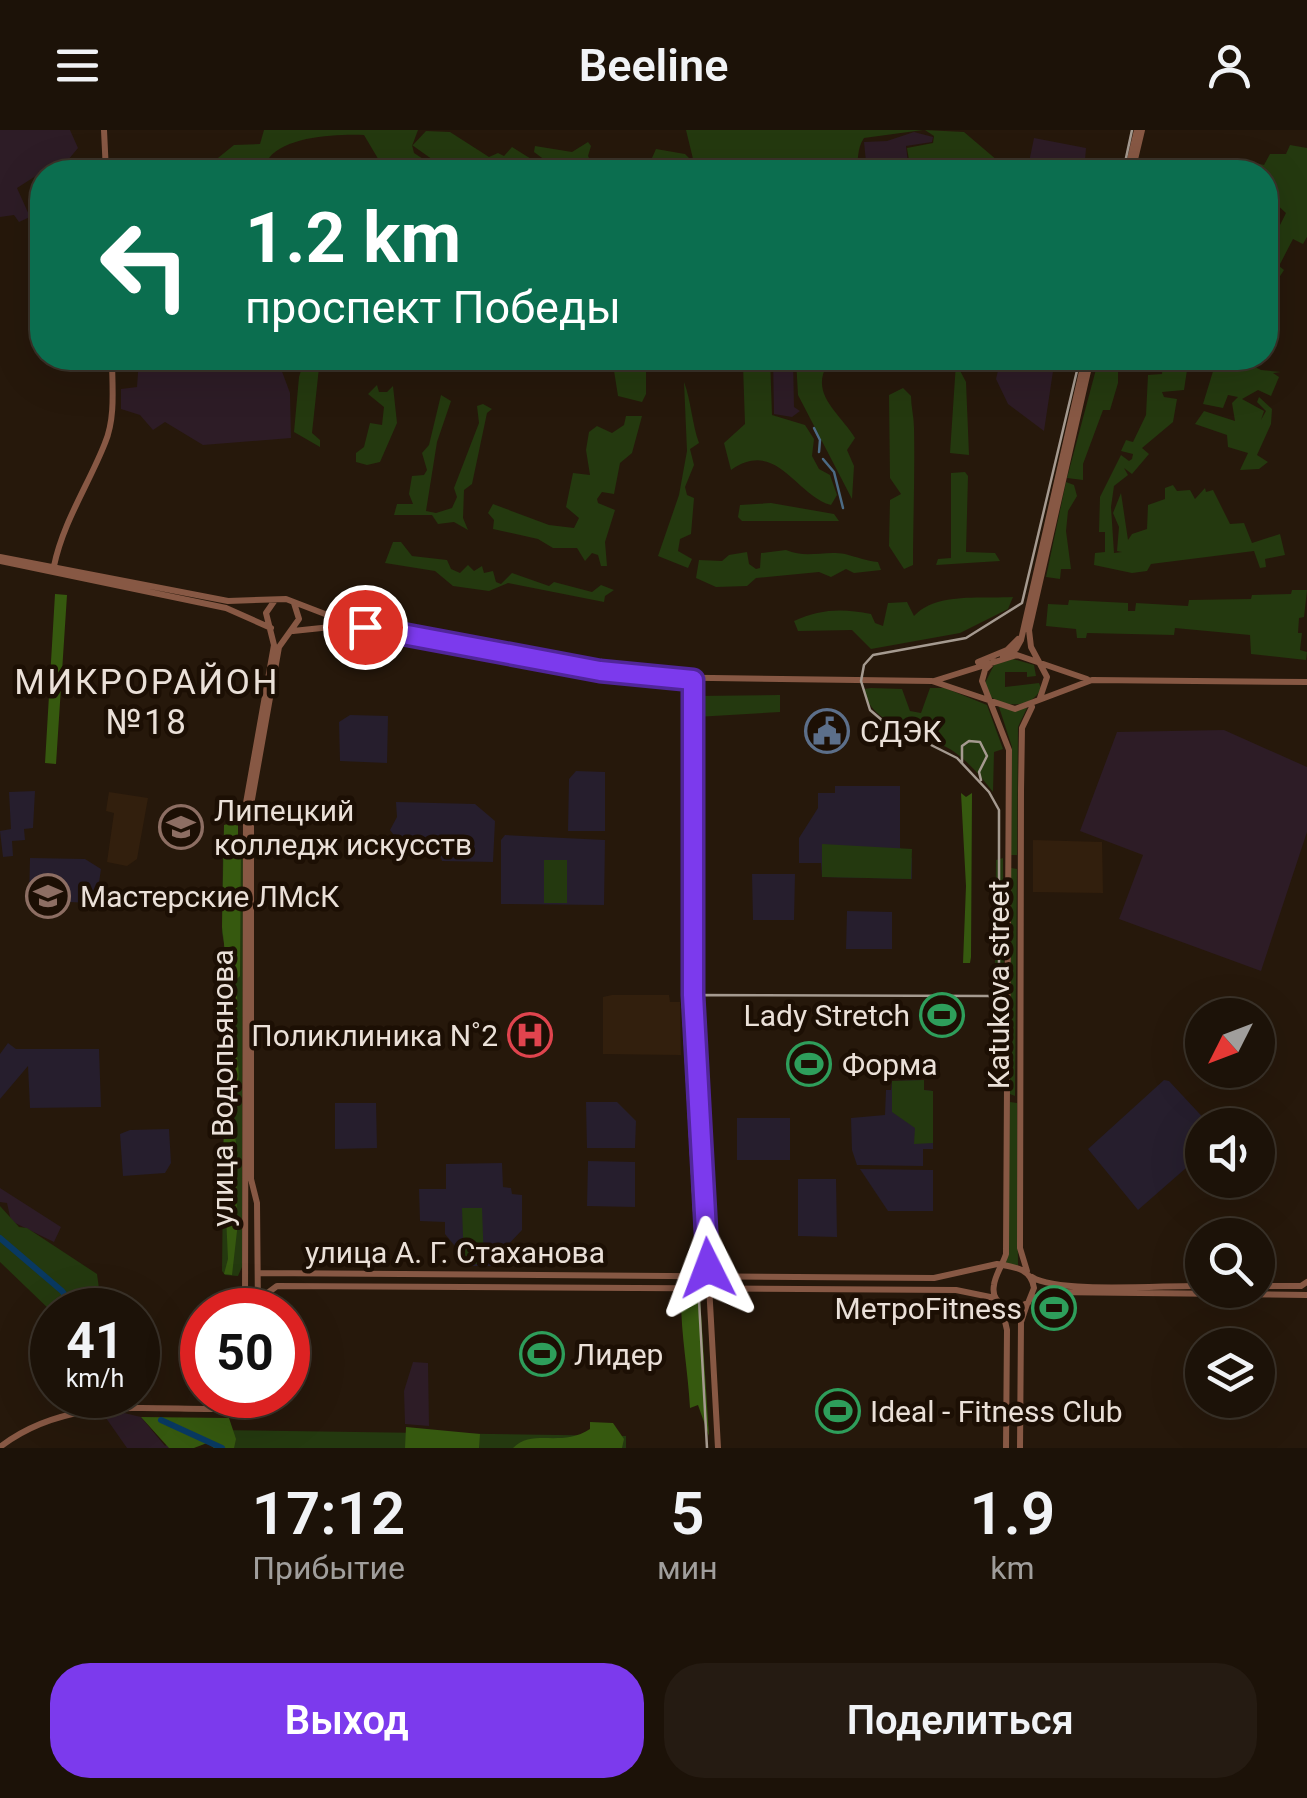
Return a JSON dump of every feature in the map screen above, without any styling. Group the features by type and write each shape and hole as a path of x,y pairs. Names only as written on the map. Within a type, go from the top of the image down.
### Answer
{"main road":[{"path":"104,130 105,160"},
{"path":"1133,160 1139,130"},
{"path":"54,568 60,541 106,441 112,370"},
{"path":"122,583 228,601 294,603 351,624 600,671 693,680 932,681 994,661 1018,646 1085,370"},
{"path":"1038,702 1048,682 1029,634 1085,370"},
{"path":"0,559 226,608 287,632 351,624"},
{"path":"272,629 266,613 276,600"},
{"path":"287,632 299,619 294,603"},
{"path":"962,671 1014,644 1027,615"},
{"name":"улица Водопьянова","path":"245,1288 246,803 274,645 272,629"},
{"name":"улица Водопьянова","path":"258,1288 257,1223 251,1179 252,805 280,648 287,632"},
{"path":"1003,657 1023,655 1092,680 1307,682"},
{"path":"992,702 982,681 994,661"},
{"path":"693,680 693,995 718,1448"},
{"path":"932,681 1016,709 1092,680"},
{"name":"Katukova street","path":"992,702 1009,750 1008,1095 1003,1264"},
{"name":"Katukova street","path":"1029,1274 1020,1248 1022,728 1038,702"},
{"path":"1008,866 1015,864 1020,868"},
{"path":"1008,1095 1016,1100 1020,1096"},
{"path":"244,1224 249,1218 257,1223"},
{"path":"1006,1448 1007,1330 993,1286 1003,1264 1040,1283 1185,1286"},
{"name":"улица А. Г. Стаханова","path":"258,1273 934,1278 1003,1264"},
{"path":"302,1274 298,1278 302,1287"},
{"path":"954,1274 956,1290"},
{"path":"1020,1448 1021,1322 1034,1288 1029,1274"},
{"path":"662,1275 668,1282 662,1288"},
{"path":"474,1276 482,1282 474,1287"},
{"path":"629,1276 624,1280 630,1288"},
{"path":"814,1277 814,1290"},
{"path":"998,1301 1014,1308 1052,1292 1307,1294 1307,1282"},
{"path":"1275,1286 1301,1286 1307,1282"},
{"name":"улица А. Г. Стаханова","path":"269,1288 956,1290 986,1294 998,1301"},
{"path":"0,1447 36,1424 71,1413 114,1406 180,1408"}],"shaded area":[{"path":"0,130 70,130 78,148 68,160 30,160 30,180 17,188 30,217 19,222 14,215 0,217"},
{"path":"914,132 933,137 932,142 906,146 908,160 866,160 864,142 887,141"},
{"path":"1034,138 1086,148 1085,160 1029,160"},
{"path":"138,370 281,370 290,393 291,438 203,445 165,422 153,430 140,415 121,409 121,389 137,387"},
{"path":"773,370 793,370 794,407 800,411 792,417 774,414"},
{"path":"998,370 1053,370 1044,431 1008,404 996,379"},
{"path":"350,715 388,716 387,763 340,761 339,722"},
{"path":"1224,730 1307,767 1307,832 1261,971 1119,919 1143,855 1080,831 1117,732"},
{"path":"576,771 605,772 605,831 568,831 569,779"},
{"path":"835,786 900,786 900,848 912,858 912,879 822,877 821,863 799,863 799,838 818,808 818,793 835,793"},
{"path":"35,791 33,828 24,829 25,840 12,841 13,856 3,857 0,831 11,829 9,792"},
{"path":"109,792 148,798 137,859 127,866 107,862 114,813 106,811"},
{"path":"396,802 475,804 495,821 493,862 442,861 436,843 418,851 403,847 390,830 397,817"},
{"path":"505,835 605,840 604,905 501,904 501,840"},
{"path":"1033,840 1102,842 1103,893 1033,892"},
{"path":"30,858 85,859 101,869 97,896 91,896 90,903 29,900"},
{"path":"752,874 795,874 794,920 753,920"},
{"path":"847,911 892,912 892,949 846,949"},
{"path":"669,995 670,1002 680,1002 681,1055 603,1054 603,997"},
{"path":"8,1043 16,1049 99,1049 101,1107 30,1108 28,1066 0,1099 0,1054"},
{"path":"924,1080 924,1090 933,1091 933,1149 923,1149 923,1166 857,1165 852,1150 851,1118 885,1115 886,1090 891,1090 892,1081"},
{"path":"1164,1080 1194,1108 1185,1108 1185,1169 1138,1210 1088,1149"},
{"path":"586,1102 617,1102 636,1121 635,1148 587,1148"},
{"path":"335,1103 376,1103 377,1148 335,1149"},
{"path":"737,1118 790,1118 790,1160 737,1160"},
{"path":"169,1129 171,1163 165,1173 123,1176 120,1134"},
{"path":"588,1161 635,1162 635,1207 587,1206"},
{"path":"502,1163 503,1187 522,1195 522,1230 504,1249 504,1266 463,1266 463,1256 445,1234 445,1222 420,1221 419,1189 446,1189 446,1164"},
{"path":"860,1169 933,1170 933,1211 888,1211"},
{"path":"798,1179 836,1179 837,1237 798,1236"},
{"path":"0,1188 61,1227 54,1242 11,1221 7,1203 0,1202"},
{"path":"413,1362 428,1363 429,1426 405,1424 404,1391"},
{"path":"106,1418 142,1418 165,1446 171,1442 176,1448 127,1448"}],"green space":[{"path":"264,130 418,130 412,145 414,153 425,160 379,160 364,135 300,141 277,151 270,160 215,160 234,145 260,144"},
{"path":"686,130 923,130 864,138 858,160 693,160"},
{"path":"925,130 964,132 997,160 909,160 907,148 933,143 934,136"},
{"path":"426,131 450,132 489,157 498,153 504,156 512,147 533,160 434,160 413,145"},
{"path":"588,142 591,146 590,160 545,160 534,152 535,146 572,152"},
{"path":"1290,145 1307,148 1307,237 1303,244 1293,239 1279,266 1284,270 1278,279 1278,224 1286,213 1278,206 1278,160 1267,160 1270,154 1286,154"},
{"path":"656,149 685,154 691,160 652,158"},
{"path":"301,370 319,370 312,433 320,440 320,447 294,432"},
{"path":"614,370 646,370 642,402 618,396"},
{"path":"743,370 770,370 772,415 805,425 814,439 812,456 819,469 830,475 837,495 831,505 773,464 747,462 731,470 724,443 745,424"},
{"path":"797,370 825,370 824,395 855,438 847,450 854,466 852,499 798,395"},
{"path":"956,370 960,370 966,382 969,455 950,453"},
{"path":"1096,370 1118,370 1110,410 1103,410 1083,464 1083,480 1067,478"},
{"path":"1162,370 1187,370 1184,390 1162,392 1164,397 1177,399 1173,422 1142,448 1149,454 1132,474 1124,468 1128,475 1114,486 1111,507 1114,553 1122,552 1117,551 1119,527 1113,513 1121,493 1128,540 1132,534 1147,529 1148,505 1165,499 1165,488 1173,485 1177,491 1190,490 1195,499 1205,488 1206,492 1213,490 1230,524 1244,523 1252,543 1280,534 1285,555 1265,559 1266,567 1260,568 1254,551 1151,564 1147,571 1132,573 1094,565 1095,553 1105,552 1105,532 1099,532 1100,497 1121,455 1132,459 1133,454 1121,451 1126,440 1133,442 1146,415 1148,375 1162,374"},
{"path":"1213,370 1281,372 1273,373 1279,377 1271,396 1258,390 1242,399 1264,411 1261,420 1266,411 1257,402 1259,397 1272,409 1271,424 1257,455 1268,462 1259,469 1240,470 1248,453 1228,447 1227,435 1195,424 1204,411 1235,421 1232,403 1238,397 1228,395 1223,408 1203,404"},
{"path":"684,382 699,443 690,449 694,465 685,487 687,495 694,498 691,534 680,539 678,551 692,559 688,568 658,556 679,495 687,451"},
{"path":"377,385 379,392 387,392 393,386 397,423 380,462 367,465 356,462 356,453 364,447 370,423 382,425 384,407 368,394"},
{"path":"903,388 911,396 914,424 913,565 904,569 889,546 890,500 901,494 890,478 889,395"},
{"path":"441,395 451,401 437,442 426,511 436,513 452,508 457,497 454,488 479,423 477,406 483,404 492,409 487,413 472,484 464,490 463,518 468,530 454,522 438,524 432,515 394,515 397,504 413,504 409,494 412,476 424,475 427,470 422,453 429,445"},
{"path":"626,416 642,416 632,453 620,463 614,494 602,492 597,499 615,510 605,542 607,566 601,566 598,555 592,553 585,561 577,548 553,548 538,539 493,529 494,520 488,513 493,504 549,525 574,528 579,518 566,507 573,473 590,475 586,450 589,432 597,426 612,433 624,425"},
{"path":"965,472 966,552 995,553 1000,561 936,565 938,559 951,558 951,473"},
{"path":"1066,482 1074,485 1077,496 1068,511 1066,531 1071,569 1061,569 1060,579 1046,577"},
{"path":"771,503 834,514 839,521 742,521 738,517 740,505"},
{"path":"393,542 401,542 412,556 447,560 451,569 460,573 468,565 474,571 482,566 484,573 493,571 496,582 501,584 512,573 549,586 554,582 592,592 601,585 614,590 605,596 604,602 508,583 489,591 453,586 435,571 385,563"},
{"path":"786,550 845,554 878,562 881,570 854,573 846,569 831,577 819,572 756,578 747,586 716,587 696,578 699,560 722,561 729,555 747,552 749,564 756,569 760,568 761,553"},
{"path":"1292,590 1307,590 1298,633 1302,633 1300,650 1307,652 1306,660 1251,654 1250,635 1175,628 1174,635 1087,633 1086,638 1077,638 1076,629 1046,626 1048,604 1068,605 1069,600 1128,603 1128,611 1135,611 1136,603 1188,606 1189,600 1251,599 1252,595 1291,594"},
{"path":"55,594 67,595 56,764 45,763"},
{"path":"1013,597 1008,609 960,633 871,649 852,630 798,631 794,621 822,612 850,611 871,614 875,623 883,626 888,603 907,602 914,616 923,608 946,600"},
{"path":"1013,659 1034,665 1036,676 1005,672 1005,687 1039,683 1041,688 1026,703 1005,703 991,697 985,683 994,665"},
{"path":"930,688 945,688 987,705 1003,749 994,752 993,792 953,751 876,712 864,689 902,689 910,711 921,713"},
{"path":"780,695 780,712 696,717 696,696"},
{"path":"999,707 1027,708 1018,727 1017,855 1011,855 1012,747"},
{"path":"961,793 966,797 972,793 970,963 963,963 966,886"},
{"path":"234,810 238,811 238,840 232,844 241,849 240,976 228,987 223,981 224,825 235,822"},
{"path":"227,844 243,848 242,1267 238,1276 222,1271 222,959 226,953 222,933 223,847"},
{"path":"822,844 912,849 911,879 822,877"},
{"path":"1003,858 1001,983 995,969 996,860"},
{"path":"544,860 567,860 567,903 544,903"},
{"path":"1011,868 1017,869 1015,1096 1010,1094"},
{"path":"236,990 237,995 234,1033 239,1075 227,1103 225,997"},
{"path":"924,1080 924,1090 933,1091 933,1143 914,1144 915,1128 892,1112 892,1081"},
{"path":"1010,1102 1017,1103 1018,1266 1006,1263"},
{"path":"226,1107 236,1142 237,1231 232,1275 224,1274 228,1259 223,1151"},
{"path":"0,1206 19,1227 27,1228 97,1274 99,1288 30,1291 0,1262"},
{"path":"462,1208 482,1208 484,1264 464,1264"},
{"path":"695,1294 700,1297 709,1436 698,1405 690,1408 681,1298"},
{"path":"142,1418 229,1418 236,1439 234,1448 214,1448 207,1443 194,1448 169,1448"},
{"path":"590,1422 613,1423 624,1439 622,1448 513,1448 529,1439 579,1434 590,1429"},
{"path":"406,1427 480,1434 479,1448 405,1448"},
{"path":"215,1430 626,1436 626,1448 226,1448"}],"waterway":[{"path":"814,428 820,440 819,452"},
{"path":"823,459 834,472 843,508"},
{"path":"0,1238 58,1288"},
{"path":"161,1420 222,1448"}],"tram line":[{"path":"1126,160 1132,130"},
{"path":"707,1448 683,1005 693,995 990,996 999,991 999,810 989,792 957,758 883,721 870,710 861,681 864,665 873,655 966,638 1022,603 1077,370"},
{"path":"962,763 962,746 969,741 980,742 987,756 979,772 981,780"}],"place":[{"name":"СДЭК","path":"827,731"},
{"name":"Липецкий колледж искусств","path":"181,827"},
{"name":"Мастерские ЛМсК","path":"48,896"},
{"name":"Lady Stretch","path":"942,1015"},
{"name":"Поликлиника N˚2","path":"530,1035"},
{"name":"Форма","path":"809,1064"},
{"name":"МетроFitness","path":"1054,1308"},
{"name":"Лидер","path":"542,1354"},
{"name":"Ideal - Fitness Club","path":"838,1411"}],"district":[{"name":"МИКРОРАЙОН №18","path":"147,702"}],"route":[{"path":"365,627 600,671 693,680 693,995 708,1268"}]}
